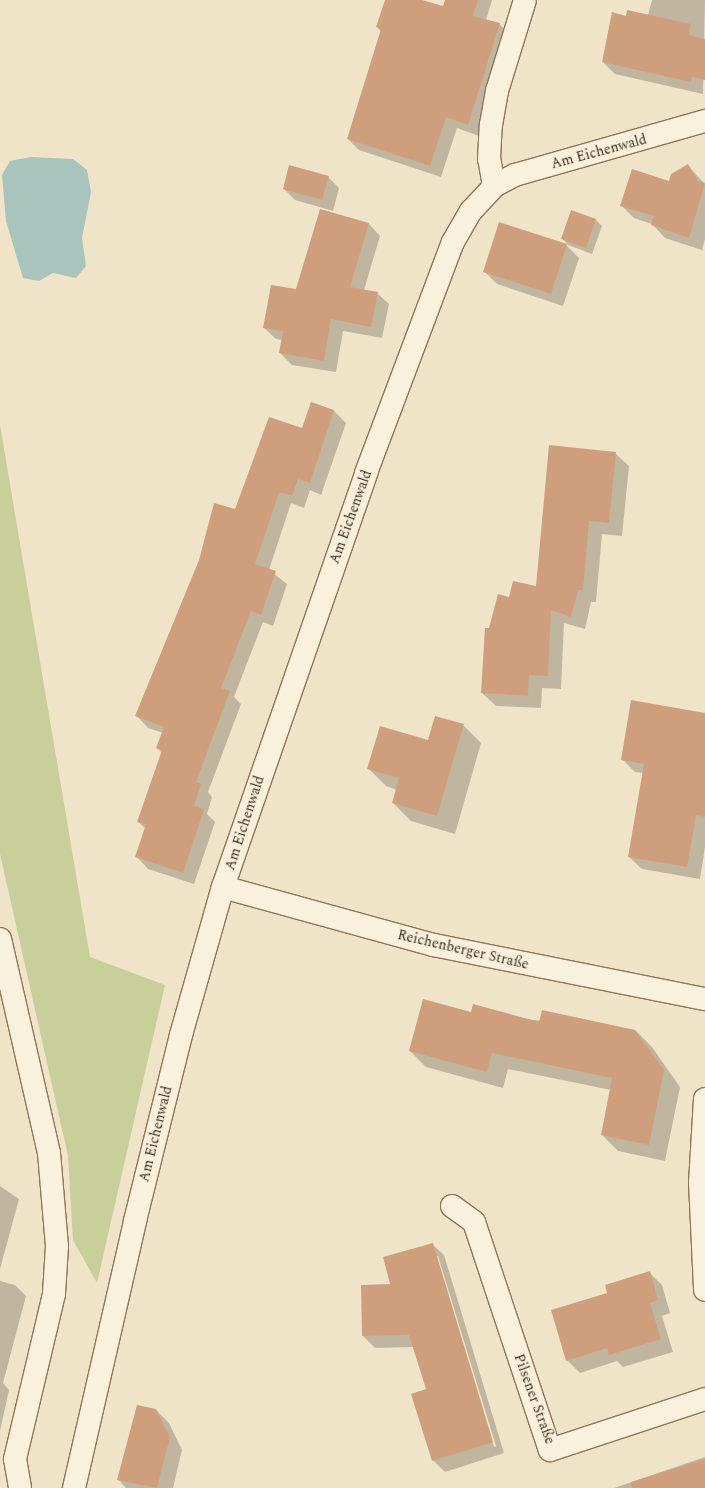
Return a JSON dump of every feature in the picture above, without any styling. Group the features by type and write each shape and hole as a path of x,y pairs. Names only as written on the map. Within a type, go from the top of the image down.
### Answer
{"street":[{"path":"494,186 489,159 491,125 497,91 525,0"},
{"name":"Am Eichenwald","path":"74,1488 135,1221 181,1035 223,887 366,473 454,242 471,211 494,186 515,175 705,121"},
{"name":"Reichenberger Straße","path":"223,887 434,945 705,999"},
{"path":"0,939 49,1153 57,1246 54,1294 15,1459 20,1488"},
{"path":"705,1099 700,1182 705,1290"},
{"name":"Pilsener Straße","path":"452,1206 474,1222 550,1450 705,1399"}],"green space":[{"path":"0,425 90,957 165,985 97,1283 73,1240 68,1156 0,854"}],"water":[{"path":"31,157 73,159 87,170 91,192 82,238 86,266 76,278 53,273 39,281 23,278 6,221 2,175 10,161"}],"building":[{"path":"385,0 422,0 443,6 445,0 478,0 473,16 500,23 468,125 446,117 430,166 347,139 381,29 376,27"},
{"path":"627,10 691,24 689,35 705,39 705,80 692,77 691,82 602,62 612,12 626,16"},
{"path":"688,164 698,181 705,183 689,238 651,225 654,216 620,206 632,169 669,181 671,174"},
{"path":"289,165 329,176 322,200 283,189"},
{"path":"320,209 369,223 350,287 378,292 371,327 331,319 324,361 279,353 283,331 263,328 271,285 296,289"},
{"path":"571,210 596,219 586,248 561,239"},
{"path":"499,222 567,244 551,294 483,272"},
{"path":"311,402 334,410 310,483 298,479 292,496 279,492 255,564 276,571 261,615 251,611 221,688 230,691 196,782 201,784 194,806 204,809 183,873 135,857 146,824 137,822 162,750 156,748 164,727 135,716 199,560 214,503 235,509 269,417 302,428"},
{"path":"549,445 616,452 609,523 589,521 583,590 578,590 571,617 551,610 548,676 529,675 528,696 481,693 485,628 489,628 498,594 509,597 513,581 536,586"},
{"path":"631,700 705,713 705,817 696,815 687,867 628,857 644,764 621,760"},
{"path":"435,716 464,724 437,816 392,803 399,778 367,769 380,726 428,740"},
{"path":"423,999 471,1012 473,1004 539,1022 542,1010 635,1030 664,1070 649,1145 601,1135 612,1078 492,1053 487,1072 409,1051"},
{"path":"433,1243 493,1442 432,1461 411,1394 426,1389 409,1335 362,1336 361,1285 390,1284 383,1257"},
{"path":"650,1271 658,1300 650,1303 661,1339 609,1355 607,1348 566,1361 551,1310 607,1293 605,1285"},
{"path":"137,1405 156,1409 170,1437 157,1488 117,1480"},
{"path":"705,1459 705,1488 632,1488 631,1482"}]}
